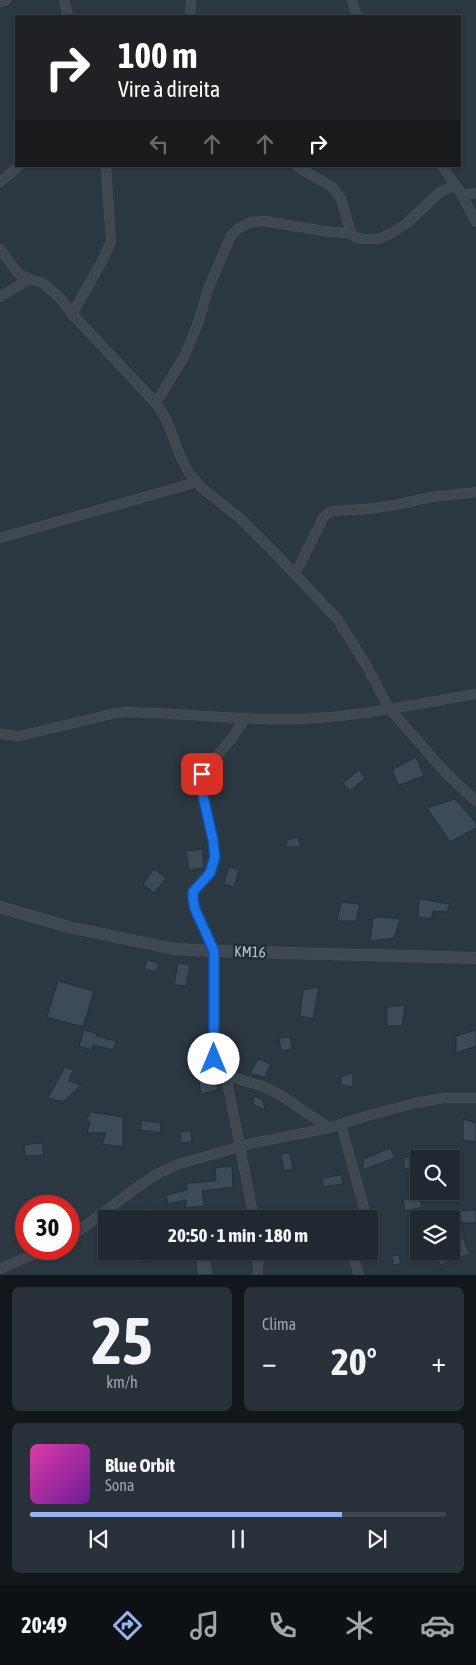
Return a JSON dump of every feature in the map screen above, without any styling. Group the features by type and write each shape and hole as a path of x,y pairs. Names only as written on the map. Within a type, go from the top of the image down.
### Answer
{"street":[{"path":"0,2 6,0"},
{"path":"64,0 68,15"},
{"path":"190,15 191,0"},
{"path":"352,0 357,15"},
{"path":"0,182 18,167"},
{"path":"72,314 101,263 110,242 106,167"},
{"path":"299,167 333,188 341,199 351,234"},
{"path":"443,167 462,195 476,222"},
{"path":"156,404 185,355 198,323 208,289 231,236 239,228 251,222 264,222 378,239 394,232 408,222 440,192 455,185"},
{"path":"462,195 476,193"},
{"path":"0,249 18,272 29,279 43,283 61,299 72,314 156,404 166,419 189,473 202,489 240,518 338,620 366,665 389,708 444,771 476,801"},
{"path":"0,297 29,279"},
{"path":"0,538 197,482"},
{"path":"295,574 323,518 327,514 395,506 431,497 476,492"},
{"path":"0,734 20,736 127,712 297,719 325,717 476,694"},
{"path":"245,718 200,779 215,857 210,873 193,892 193,898 195,909 214,951 214,1059 216,1068 222,1074 262,1086 279,1094 329,1128"},
{"name":"KM16","path":"0,907 69,927 174,949 476,958"},
{"path":"226,1075 252,1210"},
{"path":"80,1230 139,1186 168,1168 239,1146 329,1128 415,1103 444,1098 476,1098"},
{"path":"341,1124 365,1210"},
{"path":"0,1269 20,1260"},
{"path":"258,1260 258,1275"},
{"path":"354,1260 359,1275"},
{"path":"0,1262 13,1263"}],"building":[{"path":"416,757 424,776 399,785 392,770"},
{"path":"359,770 365,778 350,791 343,783"},
{"path":"455,799 476,823 476,828 450,842 427,808"},
{"path":"298,837 300,846 286,848 287,840"},
{"path":"202,849 204,868 189,870 186,851"},
{"path":"229,867 239,870 234,887 224,884"},
{"path":"154,869 166,878 154,893 143,884"},
{"path":"419,899 450,904 447,912 433,911 431,919 418,917"},
{"path":"341,902 360,904 356,921 337,921"},
{"path":"373,918 400,919 394,938 370,941"},
{"path":"147,960 159,963 156,972 144,969"},
{"path":"178,963 190,965 186,986 174,985"},
{"path":"58,981 94,991 83,1027 47,1017"},
{"path":"319,987 313,1019 300,1016 303,990"},
{"path":"405,1005 402,1026 387,1026 387,1007"},
{"path":"84,1030 97,1034 96,1036 116,1041 114,1050 93,1045 92,1050 79,1046"},
{"path":"476,1030 476,1046 456,1053 456,1036"},
{"path":"290,1037 292,1049 281,1051 279,1038"},
{"path":"258,1059 271,1064 265,1077 250,1074"},
{"path":"65,1067 73,1070 69,1081 81,1085 63,1102 48,1098"},
{"path":"353,1073 353,1087 341,1085 341,1076"},
{"path":"214,1075 218,1090 201,1094 198,1076"},
{"path":"254,1096 263,1100 265,1110 253,1104"},
{"path":"90,1112 123,1117 123,1147 102,1144 106,1133 87,1133 90,1122 86,1121"},
{"path":"463,1119 476,1123 476,1142 463,1140"},
{"path":"142,1120 161,1123 160,1133 140,1130"},
{"path":"191,1130 192,1142 181,1143 180,1132"},
{"path":"42,1143 44,1155 25,1156 24,1145"},
{"path":"390,1148 395,1158 362,1170 364,1159"},
{"path":"290,1153 293,1169 284,1171 281,1154"},
{"path":"410,1156 410,1168 404,1169 404,1158"},
{"path":"232,1166 233,1187 202,1191 204,1206 185,1208 186,1200 168,1204 166,1195 187,1190 187,1183 216,1181 215,1168"},
{"path":"341,1175 343,1184 323,1187 322,1178"},
{"path":"403,1200 421,1200 422,1207 405,1211"},
{"path":"476,1210 476,1223 462,1223 462,1220 460,1221 460,1211"},
{"path":"463,1237 468,1251 473,1252 460,1257 460,1238"},
{"path":"399,1255 401,1264 393,1265 392,1256"},
{"path":"196,1260 211,1260 214,1275 197,1275"},
{"path":"439,1260 453,1260 440,1265"}],"route":[{"path":"202,774 200,783 204,795 215,857 210,873 193,892 193,898 195,909 214,951 214,1059"}]}
